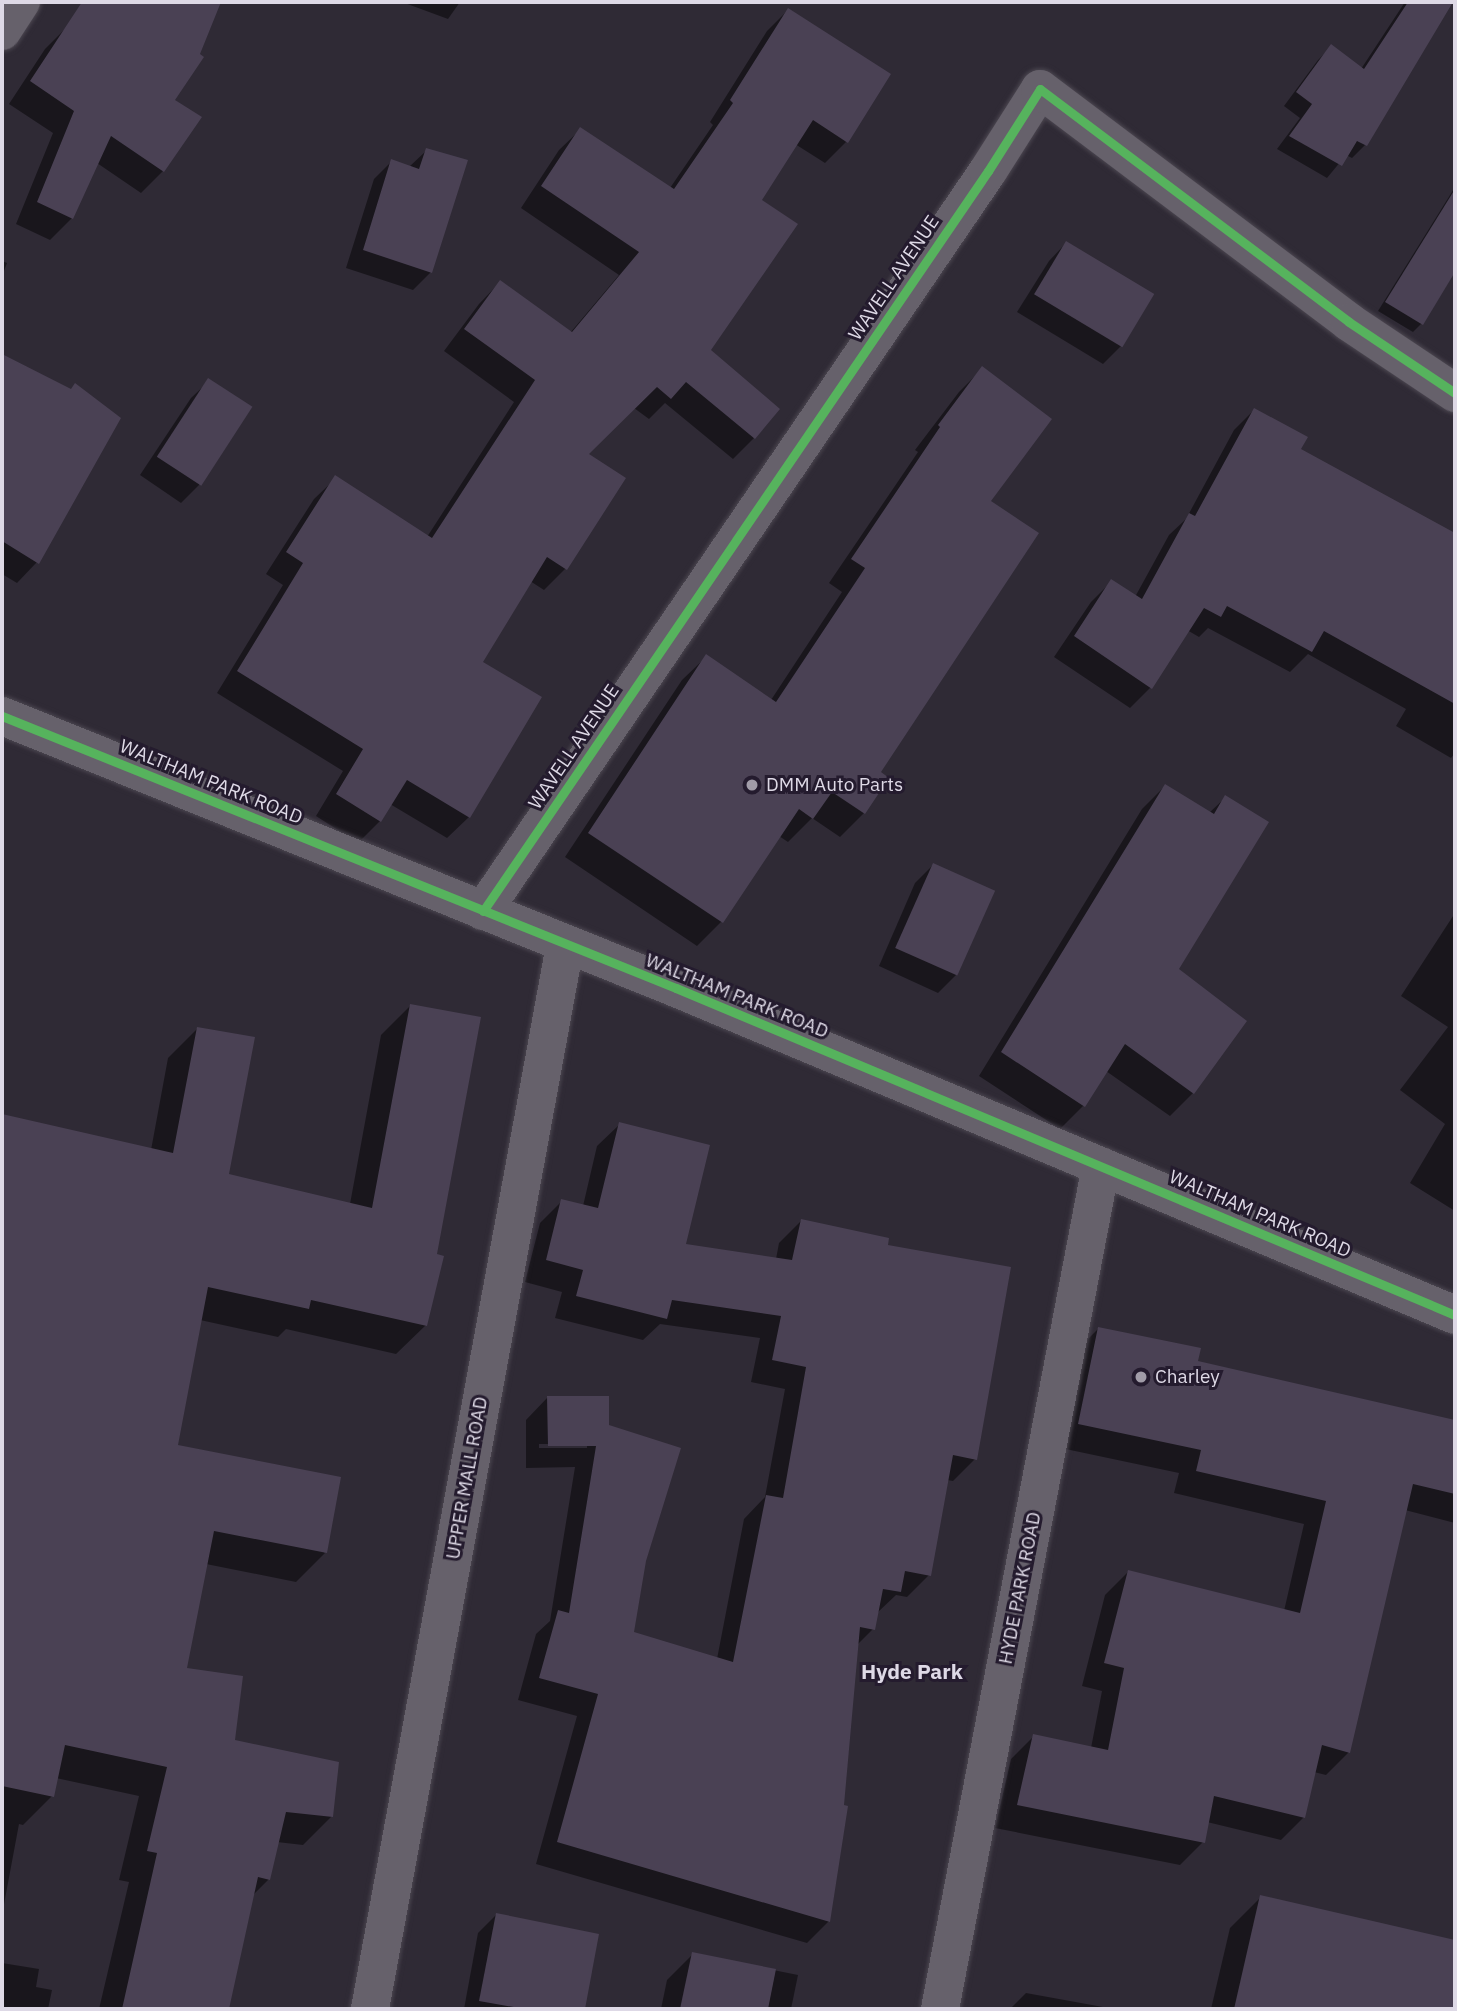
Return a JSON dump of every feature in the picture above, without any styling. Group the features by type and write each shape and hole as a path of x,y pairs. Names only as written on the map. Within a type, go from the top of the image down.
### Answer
{"street":[{"path":"2,32 21,2"},
{"name":"WAVELL AVENUE","path":"483,911 988,172 1040,89 1349,322 1455,393"},
{"name":"WALTHAM PARK ROAD","path":"2,716 565,946 676,988 1455,1315"},
{"name":"UPPER MALL ROAD","path":"370,2009 565,946"},
{"name":"HYDE PARK ROAD","path":"940,2009 1101,1166"}],"building":[{"path":"82,2 221,2 200,54 204,57 175,100 202,117 164,172 111,136 73,219 37,202 74,111 30,81"},
{"path":"1408,2 1453,2 1367,146 1357,141 1342,166 1289,136 1312,104 1296,92 1331,44 1364,69"},
{"path":"788,8 891,74 848,143 813,120 762,200 798,224 711,350 780,409 755,439 686,382 671,399 657,387 589,454 626,478 567,570 547,557 483,662 542,697 470,818 407,780 381,822 336,794 363,749 237,671 303,563 286,552 335,475 432,538 535,380 464,329 500,280 572,332 639,252 541,186 580,127 674,189 733,103 730,100"},
{"path":"426,148 468,160 432,273 363,250 391,159 419,169"},
{"path":"1455,189 1455,272 1423,325 1385,302"},
{"path":"1066,241 1154,294 1122,347 1034,294"},
{"path":"2,354 71,389 75,383 121,418 39,564 2,541"},
{"path":"982,366 1052,419 991,501 1039,533 881,772 889,778 865,814 832,792 813,819 799,809 723,923 588,833 706,654 776,702 865,568 851,559 940,427 938,425"},
{"path":"208,378 252,407 201,486 157,457"},
{"path":"1254,408 1308,437 1301,449 1455,533 1455,704 1324,631 1312,652 1227,606 1221,617 1204,608 1152,689 1074,636 1111,579 1142,599 1189,513 1195,516"},
{"path":"1165,784 1214,814 1225,795 1269,822 1179,969 1247,1021 1194,1094 1125,1044 1085,1107 1001,1052"},
{"path":"933,863 995,891 957,976 895,948"},
{"path":"410,1004 481,1017 437,1254 444,1256 427,1326 311,1300 309,1309 208,1287 178,1445 341,1477 327,1553 214,1531 187,1668 243,1676 235,1740 339,1762 333,1817 286,1812 270,1880 258,1877 229,2009 122,2009 157,1853 147,1851 167,1767 65,1745 54,1797 2,1786 2,1114 173,1153 197,1027 255,1037 229,1174 372,1208"},
{"path":"619,1122 710,1145 686,1244 792,1260 801,1219 889,1238 888,1245 1011,1267 977,1460 953,1455 931,1576 905,1571 901,1592 883,1589 875,1630 860,1627 844,1805 848,1806 830,1922 557,1842 598,1694 539,1678 558,1610 569,1613 596,1446 548,1446 547,1396 609,1396 609,1425 681,1448 646,1561 634,1632 733,1662 766,1495 783,1498 806,1367 772,1360 781,1316 672,1300 667,1319 576,1296 583,1270 546,1260 561,1199 598,1208"},
{"path":"1098,1327 1201,1348 1198,1361 1455,1420 1455,1494 1413,1484 1350,1753 1322,1745 1305,1818 1214,1796 1205,1843 1017,1805 1033,1734 1108,1750 1124,1668 1104,1663 1128,1570 1300,1613 1326,1501 1196,1471 1201,1450 1078,1424"},
{"path":"1260,1895 1455,1940 1455,2009 1234,2009"},
{"path":"496,1913 599,1934 585,2009 525,2009 479,2001"},
{"path":"692,1952 776,1969 768,2009 680,2009"}],"cycle path":[{"path":"483,911 988,171 1040,89 1349,322 1455,393"},
{"path":"2,716 676,988 1455,1315"}],"place":[{"name":"DMM Auto Parts","path":"752,785"},
{"name":"Charley","path":"1141,1377"}],"district":[{"name":"Hyde Park","path":"912,1671"}]}
